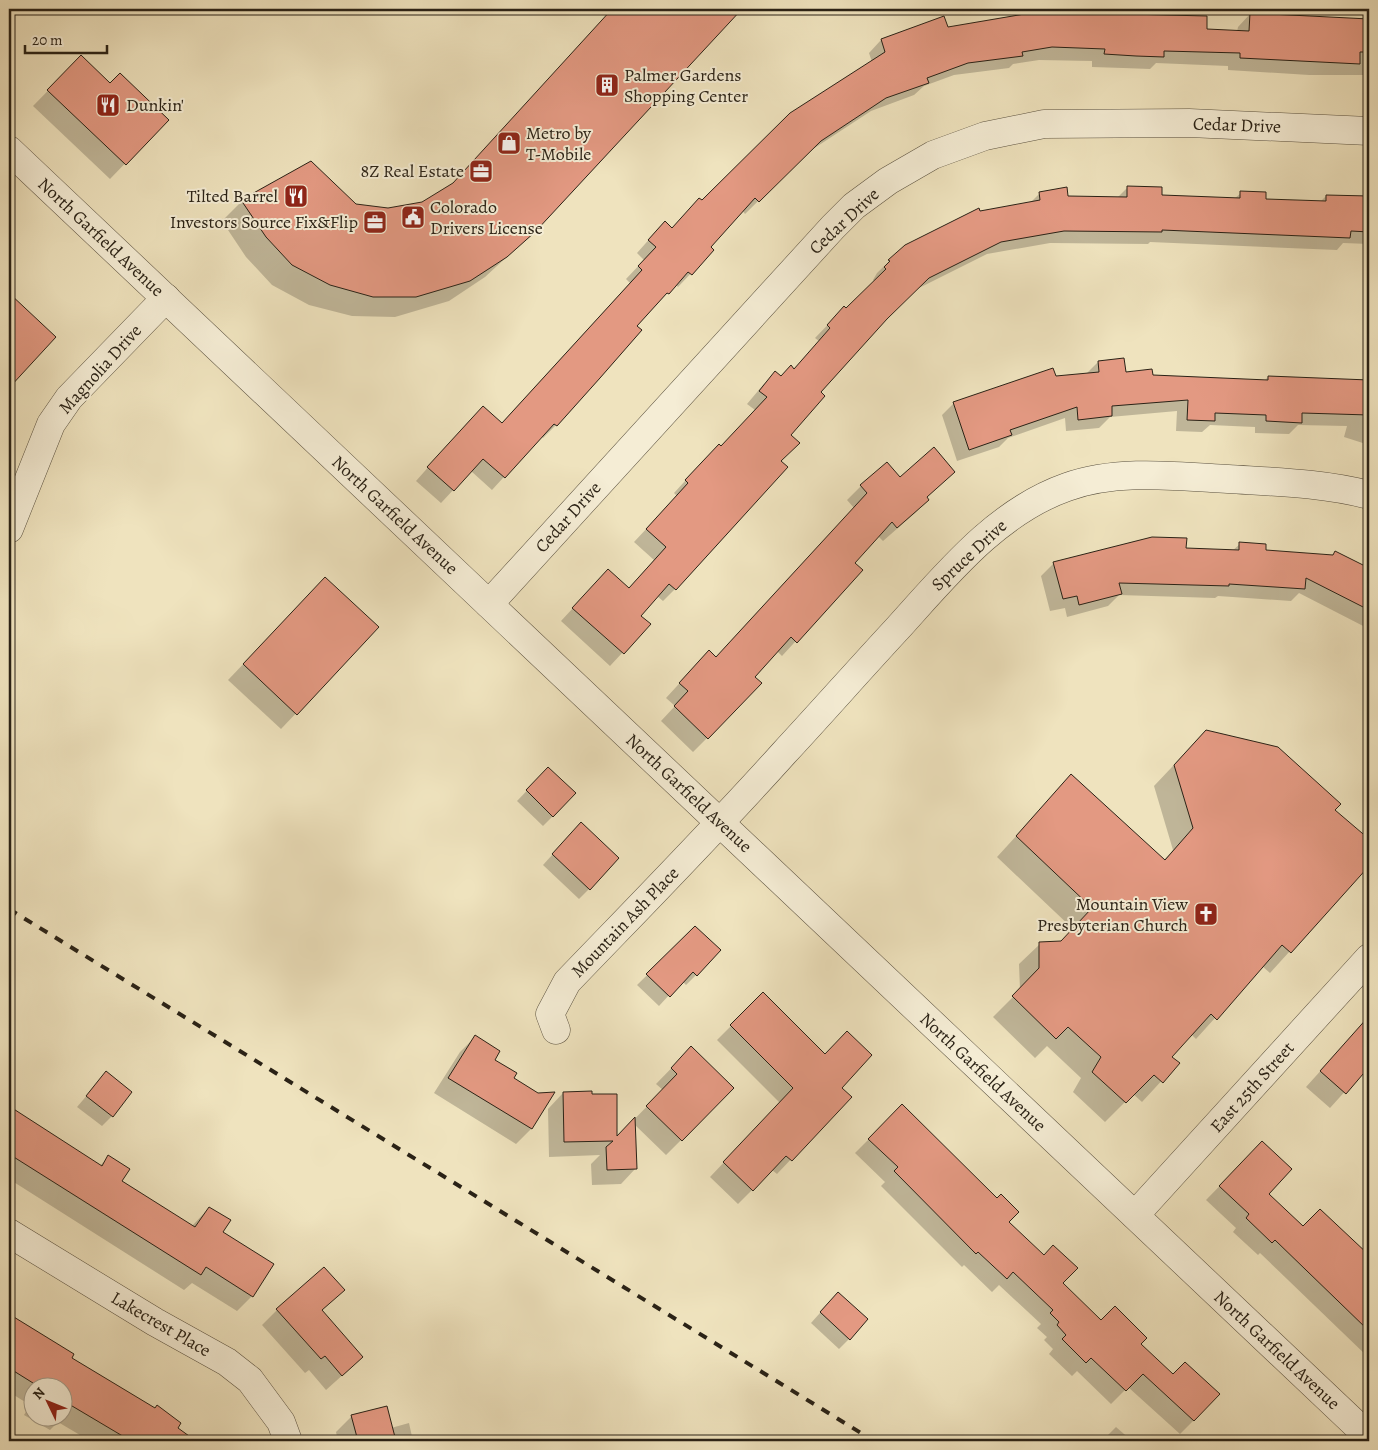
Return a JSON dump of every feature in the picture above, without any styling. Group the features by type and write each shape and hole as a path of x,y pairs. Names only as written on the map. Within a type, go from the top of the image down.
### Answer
{"street":[{"name":"Cedar Drive","path":"489,604 833,227 854,206 888,181 933,155 985,136 1044,124 1189,123 1369,131"},
{"name":"North Garfield Avenue","path":"9,150 1369,1437"},
{"name":"Magnolia Drive","path":"9,529 51,424 70,398 166,298"},
{"name":"Spruce Drive","path":"720,823 943,578 987,535 1037,500 1066,487 1092,479 1172,476 1309,484 1340,487 1369,495"},
{"name":"Mountain Ash Place","path":"556,1030 550,1014 567,982 720,823"},
{"name":"East 25th Street","path":"1135,1215 1369,958"},
{"name":"Lakecrest Place","path":"9,1233 155,1322 227,1362 250,1380 281,1422 288,1441"}],"building":[{"name":"Palmer Gardens Shopping Center","path":"612,9 742,9 535,232 507,257 470,281 416,297 373,297 330,285 292,265 266,237 241,200 311,161 356,204 388,208 422,202 453,183"},
{"path":"1054,9 1121,9 1127,11 1127,14 1207,16 1207,29 1249,31 1250,13 1369,19 1369,52 1360,52 1360,64 1240,58 1240,53 1164,51 1164,57 1104,54 1105,49 1052,47 1022,52 1023,56 968,63 927,78 929,83 886,98 821,141 759,202 755,198 711,247 714,250 692,275 688,272 669,294 667,293 637,326 642,330 600,378 557,426 554,424 505,478 483,459 454,491 427,467 483,406 502,423 642,270 638,266 656,247 648,240 665,221 672,228 699,198 702,200 790,113 885,52 881,39 944,16 948,27"},
{"name":"Dunkin'","path":"81,55 110,83 120,73 169,120 126,165 47,90"},
{"path":"1127,186 1162,187 1162,195 1240,198 1240,191 1266,192 1266,199 1326,201 1326,195 1369,196 1369,232 1351,231 1350,238 1162,230 1162,232 1064,231 1001,242 929,278 887,319 821,392 825,396 791,435 800,443 781,461 788,467 676,590 669,584 641,616 651,624 624,654 572,608 608,569 629,588 666,547 646,529 688,483 685,480 719,444 721,446 767,397 759,391 775,371 781,376 791,365 794,369 830,328 827,325 844,306 846,308 886,269 884,267 890,261 888,260 905,245 979,208 980,211 1040,200 1039,192 1067,187 1068,196 1127,197"},
{"path":"9,293 56,337 9,388"},
{"path":"1124,358 1126,372 1152,369 1153,375 1268,380 1268,376 1369,380 1369,415 1302,413 1302,423 1266,421 1266,415 1215,413 1215,421 1187,420 1188,400 1112,406 1112,416 1078,420 1077,407 1010,430 1012,435 969,450 953,402 1053,368 1056,376 1099,372 1098,361"},
{"path":"934,447 955,472 927,497 929,500 897,528 892,522 855,563 863,570 797,643 791,637 755,677 762,683 708,739 674,706 688,691 679,683 709,650 716,657 867,493 860,485 887,462 900,477"},
{"path":"1152,537 1187,538 1186,548 1239,550 1239,542 1266,544 1266,550 1333,555 1335,551 1369,568 1369,610 1306,578 1305,589 1229,584 1229,586 1119,583 1122,594 1079,605 1077,596 1063,599 1053,562"},
{"path":"325,577 379,627 297,715 243,664"},
{"name":"Mountain View Presbyterian Church","path":"1206,730 1278,747 1341,804 1335,810 1369,839 1369,866 1291,953 1282,945 1217,1020 1211,1014 1172,1057 1180,1063 1163,1083 1154,1075 1126,1103 1092,1072 1101,1057 1068,1027 1056,1039 1012,996 1039,968 1039,942 1061,941 1092,908 1016,836 1071,774 1165,860 1193,828 1174,765"},
{"path":"548,767 576,793 553,817 526,790"},
{"path":"581,822 619,858 590,890 552,854"},
{"path":"695,926 721,950 697,976 693,972 670,997 646,974"},
{"path":"763,992 825,1054 847,1031 872,1055 842,1088 852,1097 792,1161 786,1156 753,1191 723,1162 793,1088 730,1025"},
{"path":"1369,1016 1369,1067 1346,1094 1320,1071"},
{"path":"475,1035 500,1051 495,1060 517,1073 514,1078 538,1093 555,1092 532,1129 448,1078"},
{"path":"691,1046 734,1088 682,1141 646,1106 677,1074 671,1068"},
{"path":"106,1071 132,1092 113,1117 86,1096"},
{"path":"592,1091 592,1094 617,1094 617,1136 635,1117 637,1169 607,1170 606,1147 613,1141 564,1142 563,1092"},
{"path":"902,1104 997,1198 1001,1194 1019,1212 1009,1222 1044,1255 1053,1245 1078,1268 1063,1283 1101,1320 1115,1306 1147,1338 1141,1344 1173,1374 1185,1362 1220,1394 1194,1421 1143,1374 1126,1391 1091,1358 1086,1363 1062,1339 1066,1335 1057,1325 1059,1322 1050,1313 1053,1310 1013,1272 1007,1279 978,1252 976,1254 894,1171 898,1167 868,1139"},
{"path":"9,1106 102,1166 108,1155 130,1169 122,1181 195,1227 209,1207 231,1220 223,1232 274,1264 253,1297 206,1267 201,1275 9,1154"},
{"path":"1262,1141 1292,1169 1269,1194 1303,1226 1320,1209 1369,1255 1369,1331 1275,1240 1272,1243 1246,1218 1249,1214 1219,1186"},
{"path":"324,1267 345,1290 322,1310 363,1357 342,1376 325,1356 321,1359 276,1309"},
{"path":"838,1292 868,1319 850,1340 820,1312"},
{"path":"9,1314 74,1354 72,1358 155,1408 157,1405 181,1423 178,1428 196,1441 131,1441 72,1406 72,1378 25,1378 9,1368"},
{"path":"387,1406 396,1441 358,1441 351,1415"}],"railway":[{"path":"9,909 874,1441"}],"place":[{"name":"Palmer Gardens Shopping Center","path":"607,85"},
{"name":"Dunkin'","path":"108,105"},
{"name":"Metro by T-Mobile","path":"509,143"},
{"name":"8Z Real Estate","path":"481,171"},
{"name":"Tilted Barrel","path":"296,196"},
{"name":"Colorado Drivers License","path":"413,217"},
{"name":"Investors Source Fix&Flip","path":"375,222"},
{"name":"Mountain View Presbyterian Church","path":"1206,914"}]}
